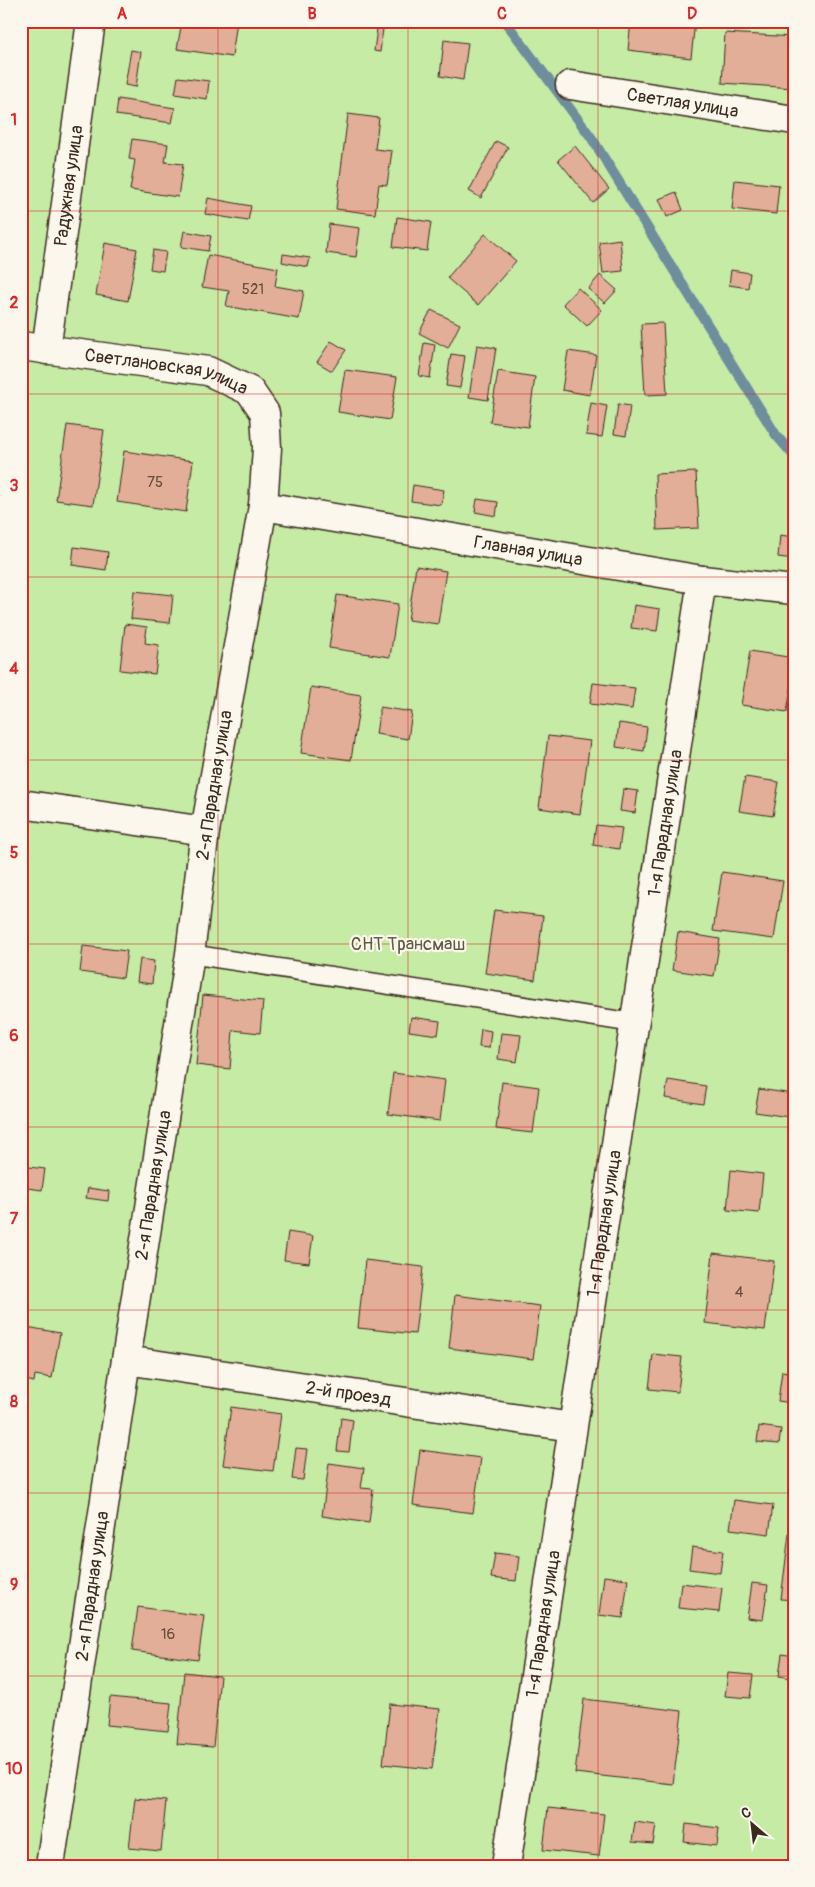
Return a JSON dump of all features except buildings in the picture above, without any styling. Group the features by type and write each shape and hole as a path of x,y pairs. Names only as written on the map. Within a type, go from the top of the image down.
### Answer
{"street":[{"name":"Радужная улица","path":"34,348 91,21"},
{"name":"Светлая улица","path":"570,85 794,120"},
{"name":"Светлановская улица","path":"34,348 208,371 250,391 265,414 267,448 263,506"},
{"name":"Главная улица","path":"263,506 702,580 794,590"},
{"name":"2-я Парадная улица","path":"50,1866 126,1360 190,954 204,831 263,506"},
{"name":"1-я Парадная улица","path":"506,1866 702,580"},
{"path":"21,804 204,831"},
{"name":"2-й проезд","path":"126,1360 572,1427"}],"lane":[{"path":"190,954 634,1023"}],"green space":[{"name":"СНТ Трансмаш","path":"21,21 794,21 794,1866 21,1866"}],"waterway":[{"path":"505,21 591,137 776,435 794,456"}]}
